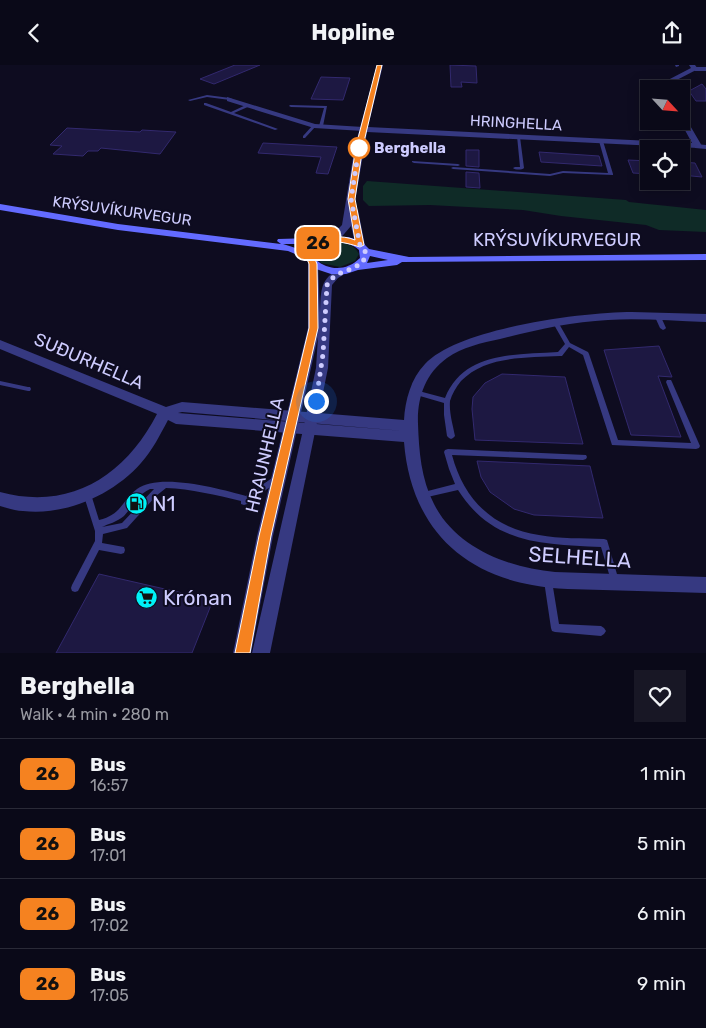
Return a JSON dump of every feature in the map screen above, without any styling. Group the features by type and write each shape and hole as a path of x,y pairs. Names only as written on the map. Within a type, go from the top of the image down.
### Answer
{"main road":[{"name":"KRÝSUVÍKURVEGUR","path":"0,207 118,227 290,248 327,271 409,260 706,257"},
{"name":"KRÝSUVÍKURVEGUR","path":"239,241 348,240 382,256 409,260"},
{"path":"311,260 312,247 323,241"},
{"path":"351,269 365,259 363,248"}],"street":[{"path":"334,239 346,228 351,199 355,146 364,129 380,65"},
{"path":"671,80 693,67 706,69"},
{"path":"230,99 317,126 364,129"},
{"name":"HRINGHELLA","path":"364,129 702,147"},
{"name":"HRINGHELLA","path":"690,130 702,147"},
{"path":"351,199 363,248"},
{"name":"HRAUNHELLA","path":"242,653 278,477 314,328 311,260"},
{"path":"261,653 312,423 322,368 327,285 334,276 351,269"},
{"name":"SELHELLA","path":"706,318 661,323 606,316 556,323 470,343 450,351 433,362 420,378 415,392 411,431 415,477 421,496 438,525 473,553 510,572 538,579 706,585"},
{"name":"SUÐURHELLA","path":"0,343 165,411 176,419 291,422"},
{"path":"0,499 26,505 61,503 87,493 110,481 136,459 154,435 165,411"},
{"path":"291,422 411,431"}],"lane":[{"path":"190,100 207,96 230,99"},
{"path":"205,104 276,129"},
{"path":"231,113 249,105"},
{"path":"291,106 326,107 317,126 304,137"},
{"path":"414,162 522,169 518,137"},
{"path":"453,168 550,175 563,172 611,174 602,141"},
{"path":"556,323 568,344 586,354 615,443 696,446 669,382"},
{"path":"451,436 447,401 458,380 464,374 478,365 496,360 560,354 568,344"},
{"path":"0,383 28,389"},
{"path":"415,392 447,401"},
{"path":"583,457 448,453 453,476 458,487 480,512 510,531 538,539 604,543 616,582"},
{"path":"98,528 124,526 153,493 166,483 244,500 278,477"},
{"path":"421,496 458,487"},
{"path":"75,588 97,546 98,528 87,493"},
{"path":"97,546 120,550"},
{"path":"548,580 555,628 601,631"}],"green space":[{"path":"367,181 626,200 629,202 706,210 706,232 659,230 646,225 523,210 430,205 369,206 363,200 363,186"},
{"path":"335,242 355,248 359,254 355,261 340,267 321,263 316,255 319,249"}],"building":[{"path":"235,65 260,65 214,84 200,79"},
{"path":"450,65 476,66 477,83 461,82 462,87 451,87"},
{"path":"321,77 350,78 343,100 311,99"},
{"path":"702,84 706,89 706,101 696,101 690,90"},
{"path":"67,128 176,132 160,154 101,148 98,151 88,151 83,156 53,154 62,146 50,145"},
{"path":"263,143 337,147 328,174 316,173 321,157 258,153"},
{"path":"466,150 479,150 479,167 466,166"},
{"path":"539,152 599,156 602,166 541,162"},
{"path":"628,160 640,161 640,173 633,173"},
{"path":"690,163 695,163 702,177 690,176"},
{"path":"466,172 479,173 480,188 466,187"},
{"path":"659,346 672,377 658,376 681,437 631,435 604,350"},
{"path":"502,374 565,377 583,444 475,440 472,409 473,397 485,383"},
{"path":"477,461 590,466 603,518 534,515 514,509 490,492 481,477"},
{"path":"99,574 213,600 192,653 56,653"}],"bus line":[{"name":"26","path":"242,653 265,536 314,328 313,264 309,254 315,245 330,239 348,240 360,245 351,199 360,146 380,65"}],"place":[{"name":"Berghella","path":"359,148"},
{"name":"N1","path":"136,503"},
{"name":"Krónan","path":"147,597"}],"route":[{"path":"316,401 322,368 327,285 334,276 357,267 366,256 364,249 360,245 351,199 359,148"}]}
